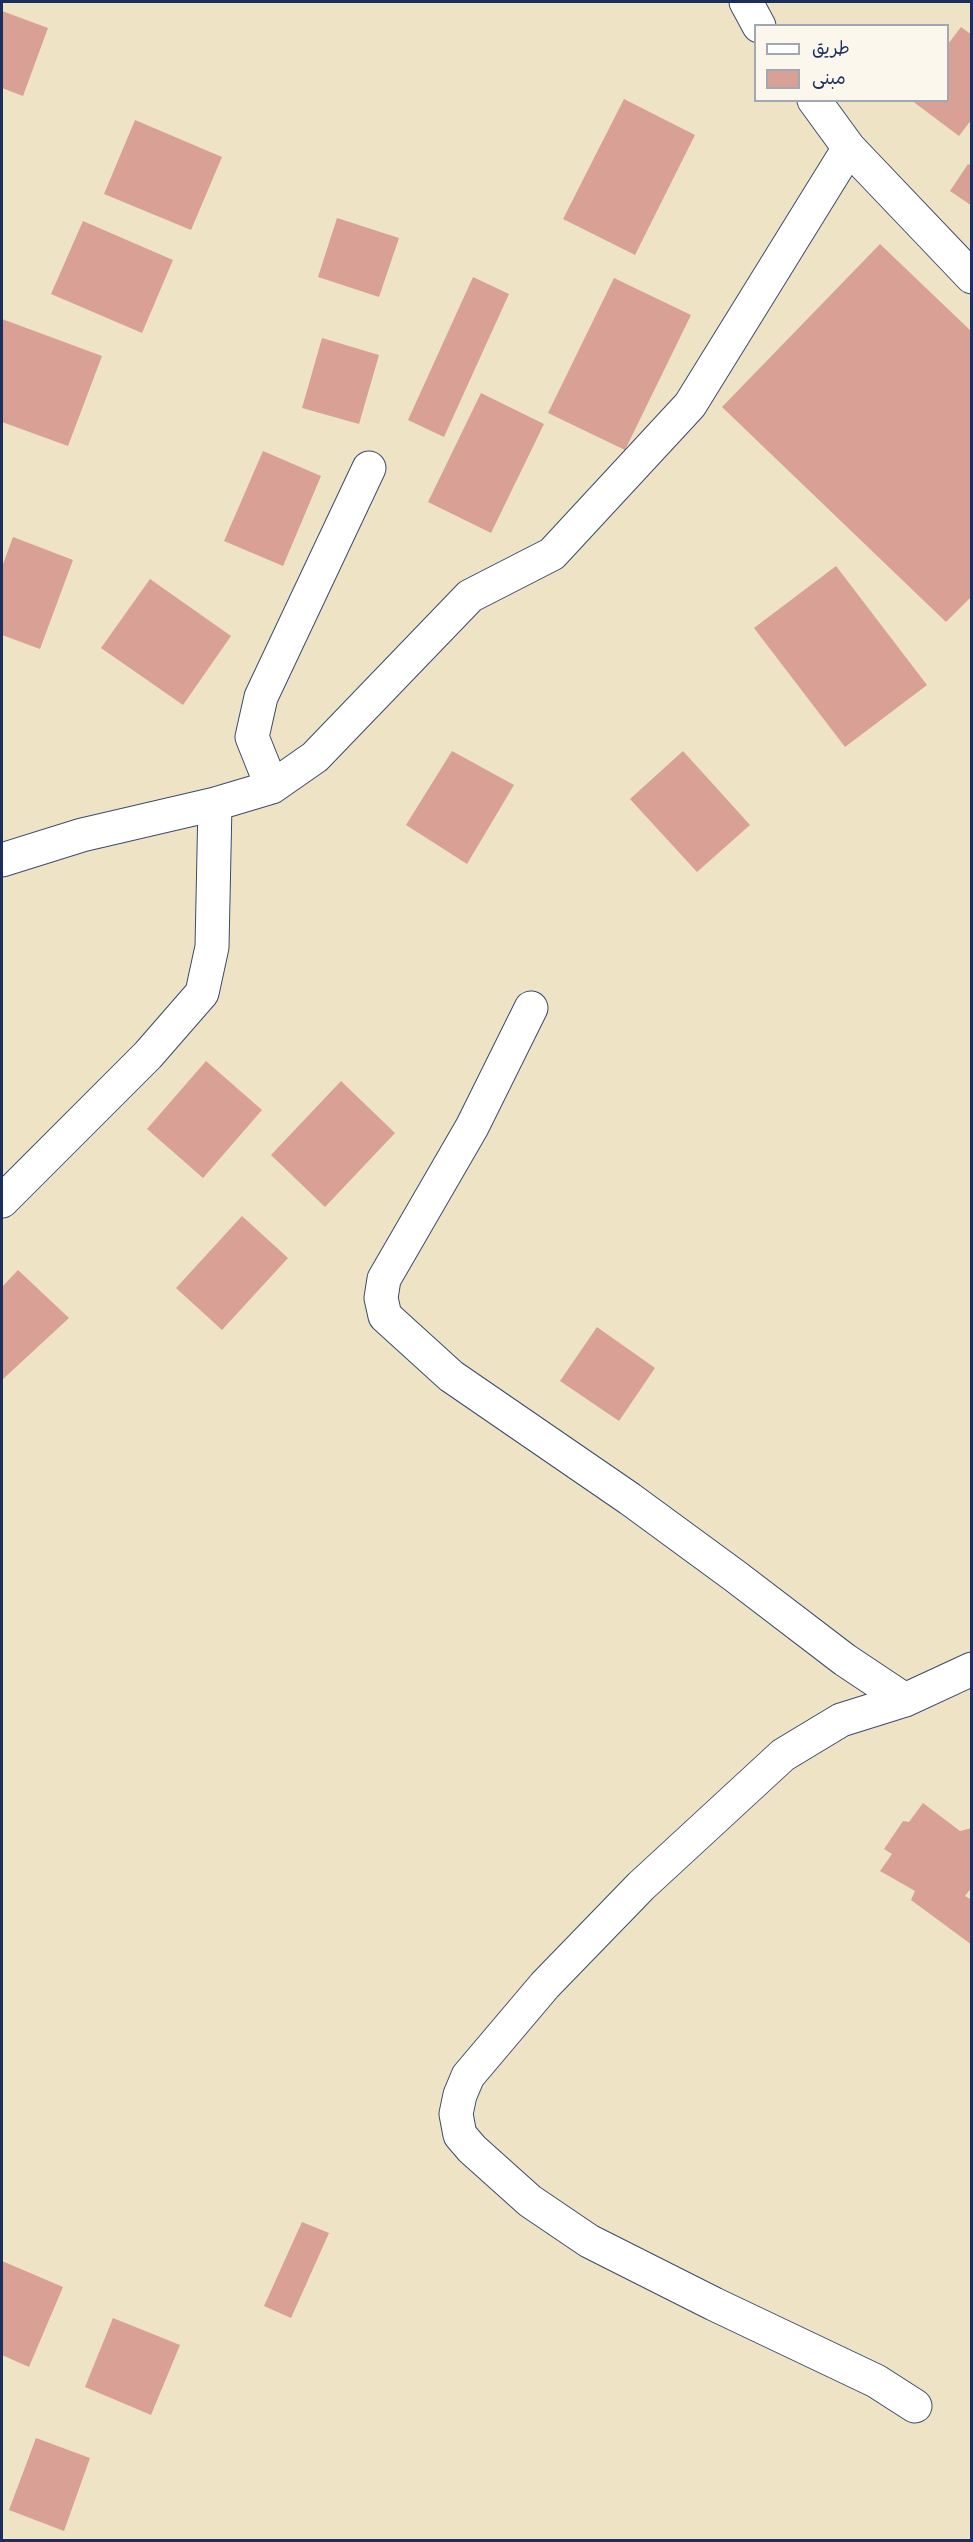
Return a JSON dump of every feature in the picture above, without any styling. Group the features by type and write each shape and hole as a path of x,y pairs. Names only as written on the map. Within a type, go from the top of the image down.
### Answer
{"street":[{"path":"746,2 758,24"},
{"path":"815,102 849,148 972,277"},
{"path":"2,860 82,835 215,804 272,788 315,757 470,596 552,554 683,414 735,336 849,148"},
{"path":"272,788 252,737 261,697 369,468"},
{"path":"2,1201 148,1055 202,993 212,947 215,804"},
{"path":"531,1008 472,1127 384,1280 381,1298 385,1316 451,1376 630,1499 845,1660 905,1700"},
{"path":"915,2406 876,2381 714,2304 589,2241 530,2201 471,2149 460,2135 456,2114 460,2095 468,2076 545,1985 641,1887 783,1755 842,1720 905,1700 972,1669"}],"building":[{"path":"2,11 48,28 23,96 2,88"},
{"path":"961,27 972,35 972,119 959,136 914,102 949,102 949,43"},
{"path":"624,99 695,135 635,255 563,219"},
{"path":"135,120 222,157 191,230 104,194"},
{"path":"968,164 972,166 972,206 950,191"},
{"path":"337,218 399,238 379,297 318,277"},
{"path":"83,221 173,260 142,333 51,294"},
{"path":"880,244 972,332 972,596 946,622 722,407"},
{"path":"473,277 509,294 444,437 408,420"},
{"path":"614,278 691,315 625,450 548,413"},
{"path":"2,319 102,356 68,446 2,422"},
{"path":"322,338 379,355 359,424 302,408"},
{"path":"481,393 544,424 491,533 428,502"},
{"path":"263,451 321,476 283,566 224,541"},
{"path":"13,537 73,560 40,649 2,635 2,567"},
{"path":"836,566 927,685 845,747 754,628"},
{"path":"150,579 231,636 183,705 101,648"},
{"path":"452,751 514,785 467,864 406,825"},
{"path":"683,751 750,825 697,872 630,799"},
{"path":"206,1061 262,1110 203,1178 147,1129"},
{"path":"341,1081 395,1133 325,1207 271,1155"},
{"path":"242,1216 288,1258 222,1330 176,1288"},
{"path":"18,1270 69,1318 2,1380 2,1287"},
{"path":"597,1327 655,1368 619,1421 560,1381"},
{"path":"923,1803 960,1831 972,1828 972,1887 965,1896 972,1900 972,1945 911,1900 915,1891 880,1871 892,1854 884,1849 903,1821 909,1822"},
{"path":"302,2222 329,2233 291,2318 264,2306"},
{"path":"2,2261 63,2287 29,2367 2,2355"},
{"path":"113,2318 180,2345 151,2415 85,2387"},
{"path":"36,2438 90,2458 64,2531 9,2510"}]}
